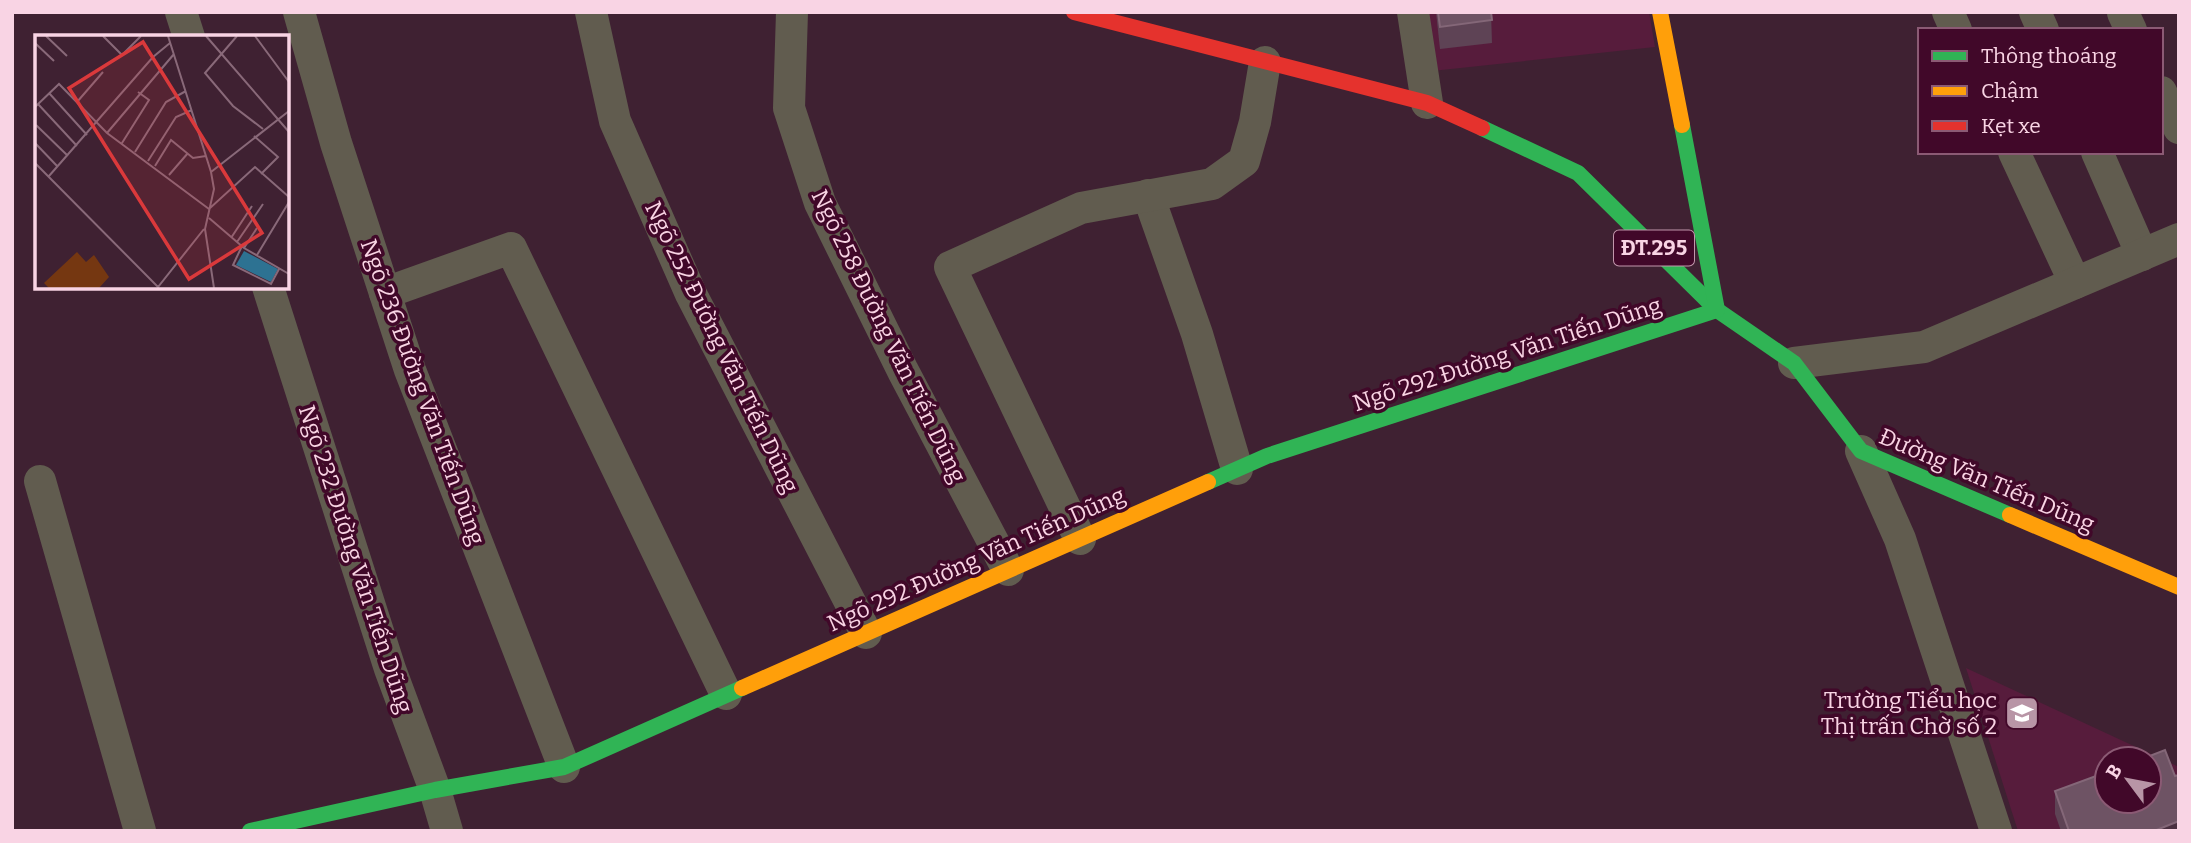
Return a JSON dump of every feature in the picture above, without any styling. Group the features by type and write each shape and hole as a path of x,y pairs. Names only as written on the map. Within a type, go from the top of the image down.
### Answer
{"street":[{"path":"181,12 188,35"},
{"name":"Ngõ 236 Đường Văn Tiến Dũng","path":"299,12 335,143 410,370 564,767"},
{"name":"Ngõ 252 Đường Văn Tiến Dũng","path":"591,12 615,121 691,295 866,633"},
{"name":"Ngõ 258 Đường Văn Tiến Dũng","path":"792,12 789,108 820,203 903,371 1008,570"},
{"name":"Đường Văn Tiến Dũng","path":"1074,12 1427,103 1578,173 1717,310 1794,363 1861,451 2179,587"},
{"path":"1413,12 1427,103"},
{"path":"1660,12 1717,310"},
{"path":"1948,12 1955,28"},
{"path":"2035,12 2042,28"},
{"path":"1080,539 950,267 1081,208 1212,184 1244,161 1255,122 1265,62"},
{"path":"2163,96 2179,128"},
{"path":"2015,154 2075,283"},
{"path":"2098,154 2142,255"},
{"path":"1148,195 1197,334 1237,469"},
{"path":"1794,363 1924,347 2179,239"},
{"path":"385,293 511,248 726,694"},
{"name":"Ngõ 232 Đường Văn Tiến Dũng","path":"269,289 390,669 435,790 447,831"},
{"name":"Ngõ 292 Đường Văn Tiến Dũng","path":"250,831 435,790 564,767 1267,456 1717,310"},
{"path":"1861,451 1900,539 1996,831"},
{"path":"40,481 140,831"}],"shaded area":[{"path":"1424,12 1649,12 1655,47 1432,71"},
{"name":"Trường Tiểu học Thị trấn Chờ số 2","path":"1966,668 2132,745 2093,745 2093,815 2163,815 2163,760 2179,767 2179,831 2018,831"}],"building":[{"path":"1438,12 1491,12 1492,20 1440,27"},
{"path":"2165,750 2175,776 2179,775 2179,821 2154,831 2069,831 2055,791 2093,777 2093,815 2163,815"}],"traffic: fast":[{"path":"1208,482 1267,456 1717,310 1682,125"},
{"path":"1482,128 1578,173 1717,310 1794,363 1861,451 2010,515"},
{"path":"250,831 435,790 564,767 742,688"}],"traffic: slow":[{"path":"1660,12 1682,125"},
{"path":"742,688 1208,482"},
{"path":"2010,515 2179,587"}],"traffic: jam":[{"path":"1074,12 1427,103 1482,128"}],"place":[{"name":"Trường Tiểu học Thị trấn Chờ số 2","path":"2022,713"}]}
